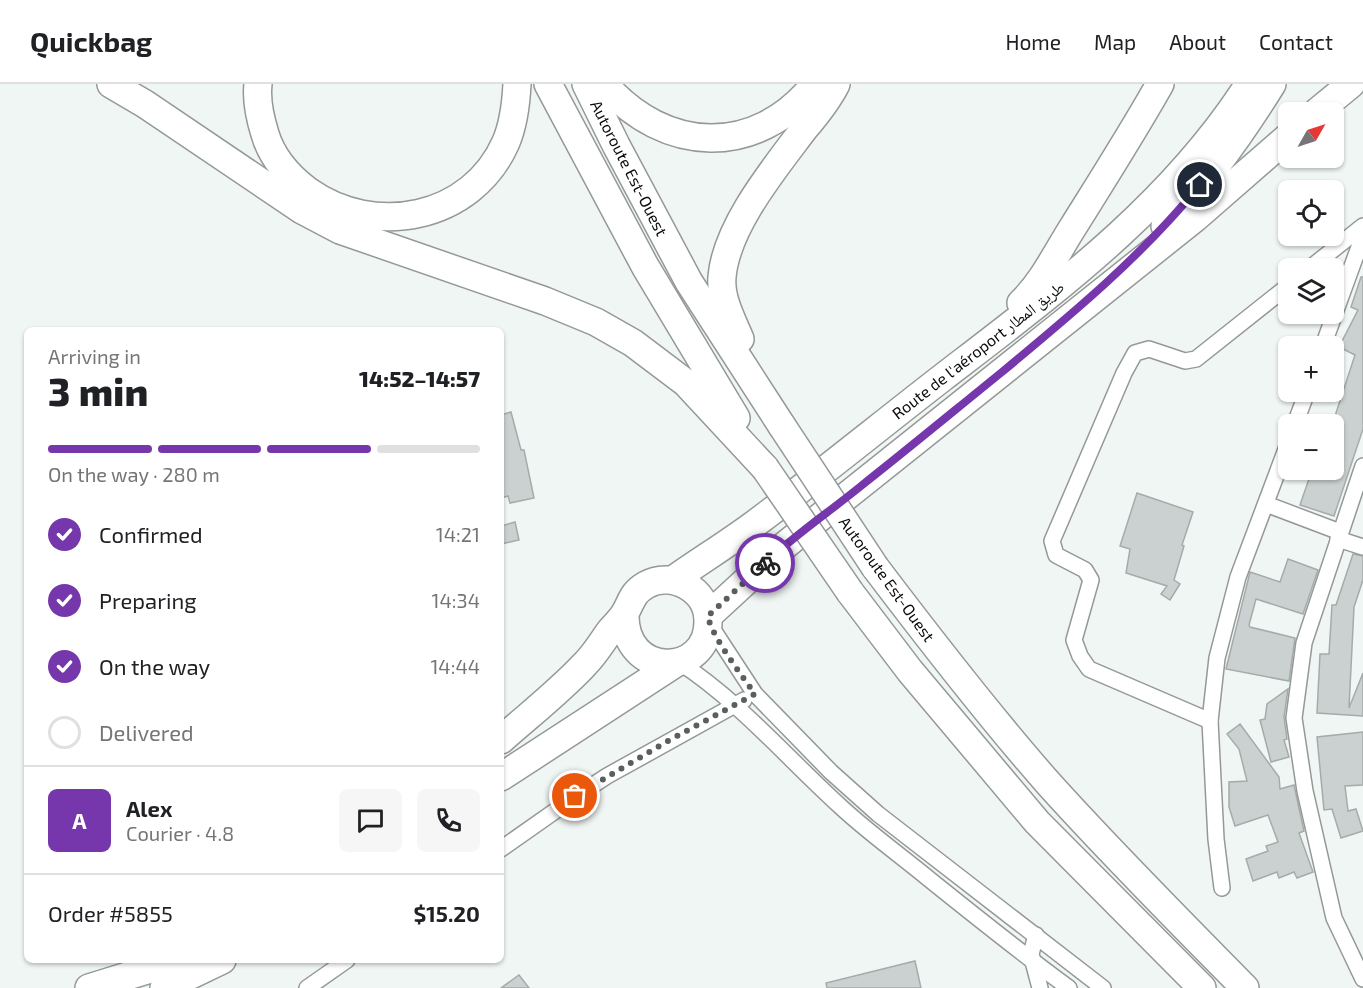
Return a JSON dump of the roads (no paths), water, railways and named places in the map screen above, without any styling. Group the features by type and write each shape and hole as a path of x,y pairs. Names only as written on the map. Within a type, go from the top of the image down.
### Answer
{"highway":[{"path":"111,84 145,104 302,210 340,230 546,301 596,322 633,343 686,383 765,468"},
{"path":"258,84 260,117 268,144 282,168 296,183 340,209 364,216 391,218 418,215 444,205 480,179 493,164 505,144 512,124 517,84"},
{"name":"Autoroute Est-Ouest","path":"548,84 645,266 765,468 850,592 910,671 1037,822 1202,988"},
{"name":"Autoroute Est-Ouest","path":"586,84 689,282 875,567 975,695 1050,784 1159,901 1245,988"},
{"path":"604,84 616,98 645,120 675,133 700,138 729,137 755,132 780,119 815,84"},
{"path":"782,426 743,348 727,308 722,278 729,248 740,219 831,95 836,84"},
{"path":"969,357 1029,295 1133,132 1160,84"},
{"name":"Route de l'aéroport طريق المطار","path":"673,580 755,524 1110,245 1175,180 1206,145 1249,84"},
{"path":"1071,315 1142,250 1173,218 1246,125 1272,84"},
{"path":"1329,102 1350,84"},
{"path":"708,619 784,546 1195,218 1278,146"},
{"path":"504,775 688,657 703,642 708,619 704,603 686,584 673,580 660,580 637,591 629,601 624,627 637,652 648,660 662,663 677,662"},
{"path":"504,737 586,663 625,613"},
{"path":"89,988 167,963"},
{"path":"164,988 216,963"}],"street":[{"path":"1323,258 1363,226"},
{"path":"1327,336 1363,236"},
{"path":"1210,721 1089,669 1080,656 1074,640 1091,579 1085,570 1056,555 1052,541 1124,373 1135,353 1149,349 1185,361 1196,359 1278,294"},
{"path":"1363,466 1304,643 1294,718 1305,791 1334,918 1363,979"},
{"path":"1222,888 1216,839 1210,721 1217,658 1236,587 1278,471"},
{"path":"1266,504 1363,547"},
{"path":"708,619 755,694 778,720 855,794 1103,988"},
{"path":"677,662 704,678 736,705 844,810 1066,987"},
{"path":"504,847 607,776 755,694"},
{"path":"1036,935 1032,949 1032,962 1040,988"},
{"path":"1065,958 1066,987"},
{"path":"308,988 342,963"}]}
